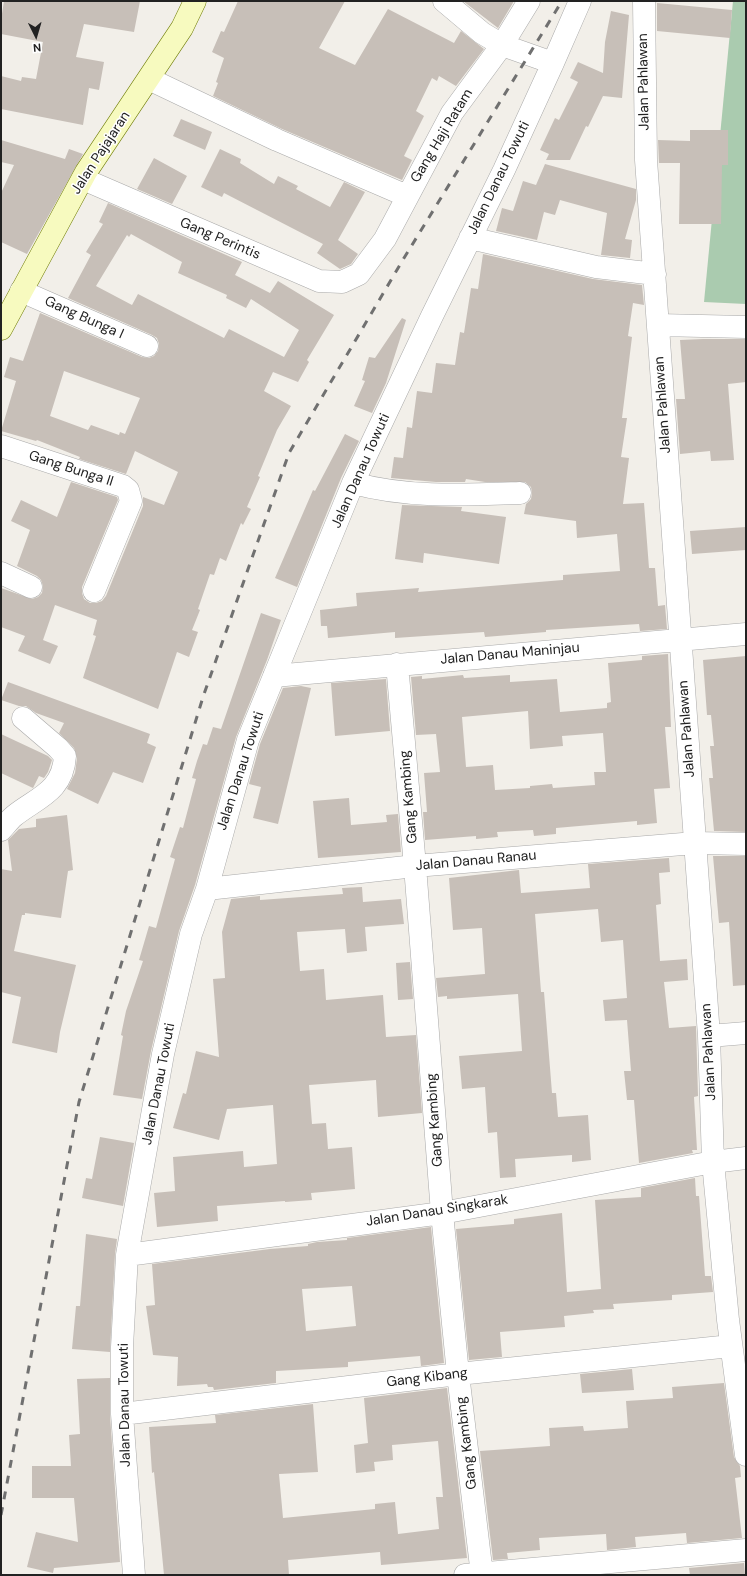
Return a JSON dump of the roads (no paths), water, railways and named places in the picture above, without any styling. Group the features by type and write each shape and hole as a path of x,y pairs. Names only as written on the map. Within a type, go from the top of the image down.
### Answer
{"main road":[{"name":"Jalan Pajajaran","path":"3,320 21,291 83,179 182,28 195,1"}],"street":[{"path":"444,1 482,33 502,45 554,63"},
{"name":"Gang Haji Ratam","path":"359,274 385,239 452,113 502,45 529,1"},
{"name":"Jalan Danau Towuti","path":"134,1575 122,1414 122,1347 127,1255 163,1054 191,934 207,888 248,740 353,483 554,63 580,1"},
{"name":"Jalan Pahlawan","path":"644,1 646,160 709,1036 713,1162 737,1319 732,1346 746,1455"},
{"path":"149,79 277,140 407,196"},
{"name":"Gang Perintis","path":"83,179 320,282 342,282 359,274"},
{"path":"470,238 596,267 655,274"},
{"name":"Gang Bunga I","path":"21,291 147,346"},
{"path":"658,325 746,327"},
{"name":"Gang Bunga II","path":"1,446 123,486 128,490 131,496 131,501 94,591"},
{"path":"353,483 389,492 464,496 520,493"},
{"path":"1,573 31,587"},
{"name":"Jalan Danau Maninjau","path":"274,676 746,634"},
{"name":"Gang Kambing","path":"397,664 415,866 442,1212 476,1575"},
{"path":"1,830 13,816 47,795 61,774 64,762 64,756 58,748 23,718"},
{"name":"Jalan Danau Ranau","path":"207,888 415,866 695,843 746,844"},
{"path":"709,1036 746,1033"},
{"name":"Jalan Danau Singkarak","path":"127,1255 442,1212 713,1162 746,1158"},
{"name":"Gang Kibang","path":"122,1414 458,1374 732,1346"},
{"path":"476,1575 639,1567 746,1550"}],"railway":[{"path":"1,1515 79,1102 203,697 289,453 404,258 562,1"}]}
